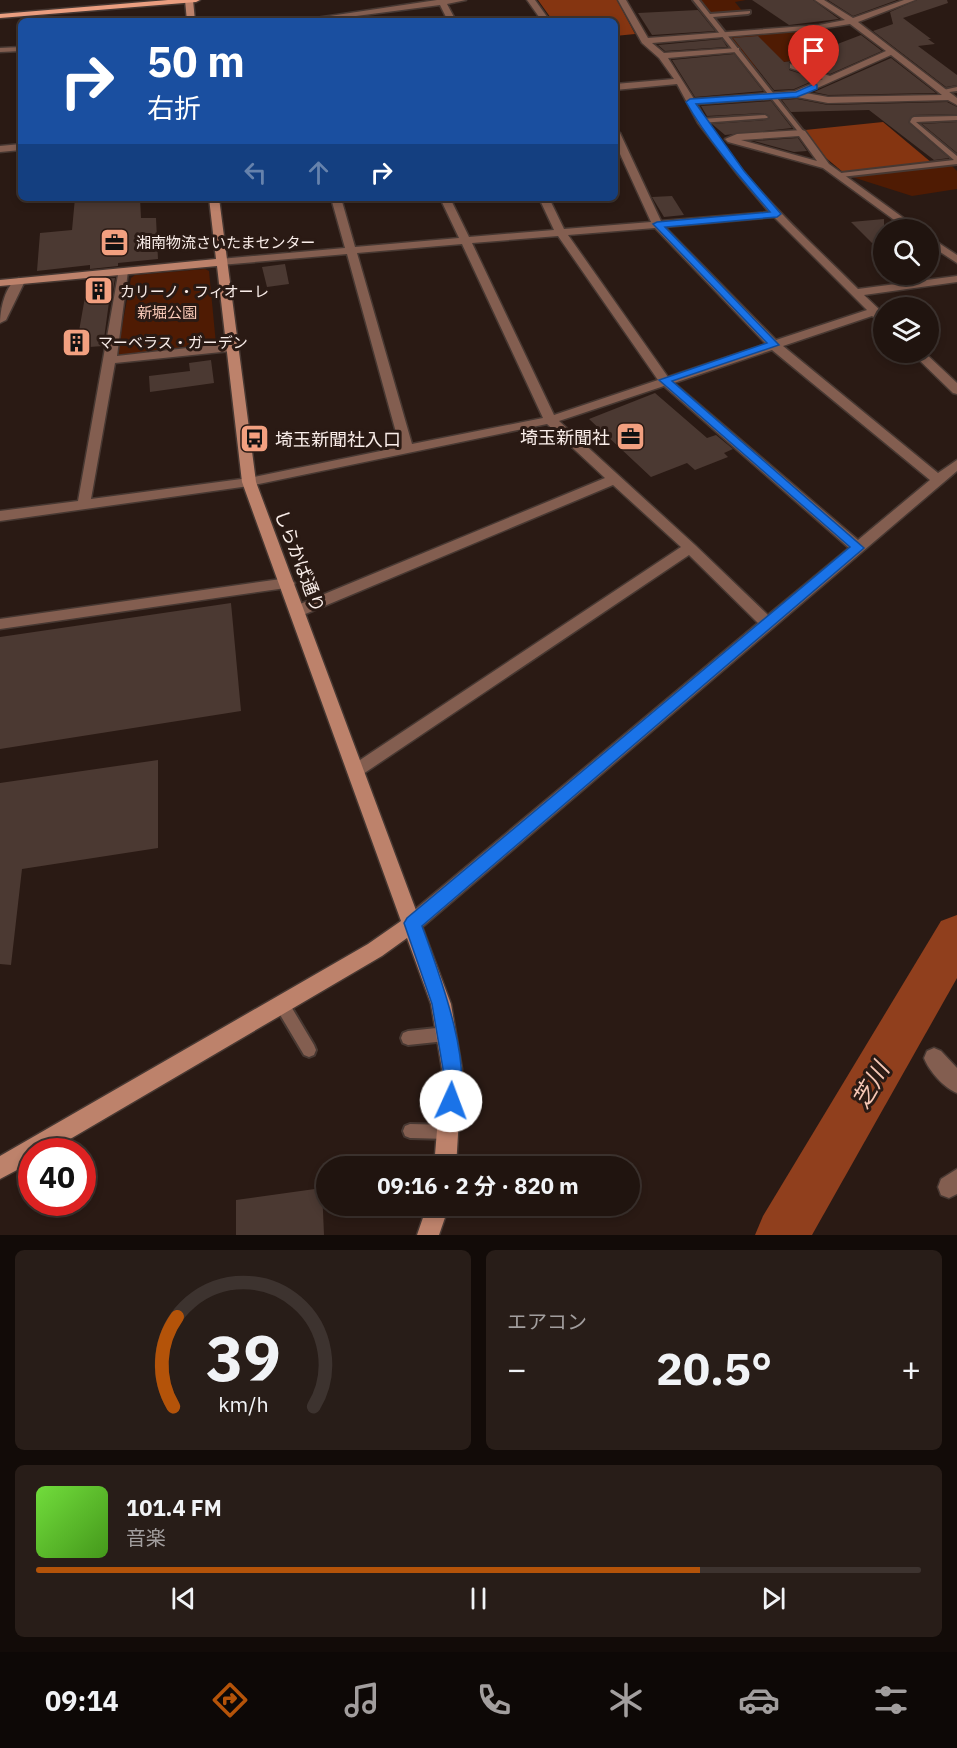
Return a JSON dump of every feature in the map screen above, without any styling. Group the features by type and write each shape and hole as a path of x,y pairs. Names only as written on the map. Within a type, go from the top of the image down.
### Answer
{"main road":[{"path":"0,16 196,0"}],"street":[{"path":"189,0 191,18"},
{"path":"358,17 442,1 462,0"},
{"path":"531,0 544,18"},
{"path":"0,516 249,482 550,420 873,312 777,214 741,173 701,121 680,81 662,56 645,41 622,0"},
{"path":"819,0 852,21 953,99"},
{"path":"645,41 797,30 852,21 911,0"},
{"path":"442,1 450,18"},
{"path":"0,50 18,49"},
{"path":"662,56 736,50"},
{"path":"797,94 891,52"},
{"path":"793,66 831,79"},
{"path":"618,87 680,81"},
{"path":"690,102 797,94 828,100 953,99"},
{"path":"731,140 737,137 802,133 826,166"},
{"path":"715,139 731,140 826,166 900,219"},
{"path":"618,140 657,224 774,345 938,480"},
{"path":"0,149 18,147"},
{"name":"しらかば通り","path":"214,201 220,262 249,482 441,1004 452,1069 446,1156"},
{"path":"337,201 407,449"},
{"path":"446,201 550,420 690,548 767,623"},
{"path":"545,201 561,233 664,380 858,548"},
{"path":"0,283 777,214"},
{"path":"939,247 957,260"},
{"path":"85,505 84,495 110,360 123,271"},
{"path":"854,292 957,279"},
{"path":"0,320 19,281"},
{"path":"110,360 231,347"},
{"path":"929,363 957,390"},
{"path":"0,1168 375,950 413,923 957,464"},
{"path":"298,611 615,479"},
{"path":"357,771 690,548"},
{"path":"0,624 288,583"},
{"path":"934,1059 957,1083"},
{"path":"428,1235 435,1216"}],"lane":[{"path":"696,0 802,133"},
{"path":"709,16 748,12"},
{"path":"942,91 957,89"},
{"path":"701,121 765,117"},
{"path":"957,118 914,119 913,122 957,160"},
{"path":"841,175 957,160"},
{"path":"281,1003 309,1050"},
{"path":"408,1038 446,1034"},
{"path":"410,1131 449,1132"}],"green space":[{"path":"699,0 746,0 735,2 743,12 711,15"},
{"path":"796,31 810,46 830,46 823,49 822,59 754,64 758,71 755,71 728,37"},
{"path":"950,164 957,171 957,189 912,196 849,176"},
{"name":"新堀公園","path":"205,269 209,271 216,344 212,347 123,357 117,354 131,278 135,275"}],"shaded area":[{"path":"538,0 617,0 635,34 618,36 618,18 551,18"},
{"path":"883,122 932,163 844,173 826,158 805,130"}],"building":[{"path":"752,0 813,0 839,19 789,25"},
{"path":"828,0 897,0 853,16"},
{"path":"917,0 947,0 948,3 903,18 931,39 928,39 935,44 918,46 957,75 957,85 946,87 873,31 893,24 890,12"},
{"path":"698,10 715,31 652,35 638,13"},
{"path":"861,35 882,51 830,74 789,62 789,70 817,79 794,89 774,90 733,38 758,36 784,62 793,61"},
{"path":"722,39 727,47 665,51 658,45"},
{"path":"734,54 763,91 695,97 672,60"},
{"path":"891,58 936,93 828,95 814,92"},
{"path":"797,99 828,105 947,102 957,107 957,114 914,115 908,122 949,158 934,160 869,110 791,112 782,100"},
{"path":"771,101 792,128 725,135 712,124 767,120 770,117 765,113 707,116 701,106"},
{"path":"957,122 957,153 922,124"},
{"path":"798,138 807,151 794,152 754,141"},
{"path":"672,196 684,215 664,217 652,197"},
{"path":"75,201 140,201 141,218 156,218 158,259 118,263 118,266 90,269 90,265 37,271 40,233 72,230"},
{"path":"873,220 873,243 872,243 851,222"},
{"path":"285,264 289,284 267,287 262,267"},
{"path":"115,278 103,346 76,348 88,280"},
{"path":"211,360 214,383 150,392 149,376 190,371 189,363"},
{"path":"655,393 707,438 716,435 733,449 724,453 728,457 695,470 687,463 651,477 589,419"},
{"path":"231,603 241,711 0,749 0,637"},
{"path":"158,760 158,848 22,869 11,965 0,964 0,783"},
{"path":"316,1189 316,1216 323,1216 324,1235 236,1235 236,1200"}],"waterway":[{"name":"芝川","path":"782,1235 957,935"}],"place":[{"name":"湘南物流さいたまセンター","path":"115,242"},
{"name":"カリーノ・フィオーレ","path":"99,291"},
{"name":"マーベラス・ガーデン","path":"77,342"},
{"name":"埼玉新聞社","path":"631,437"},
{"name":"埼玉新聞社入口","path":"254,439"}],"route":[{"path":"451,1101 452,1069 441,1004 413,923 858,548 664,380 774,345 657,224 777,214 741,173 701,121 690,102 797,94 814,87"}]}
